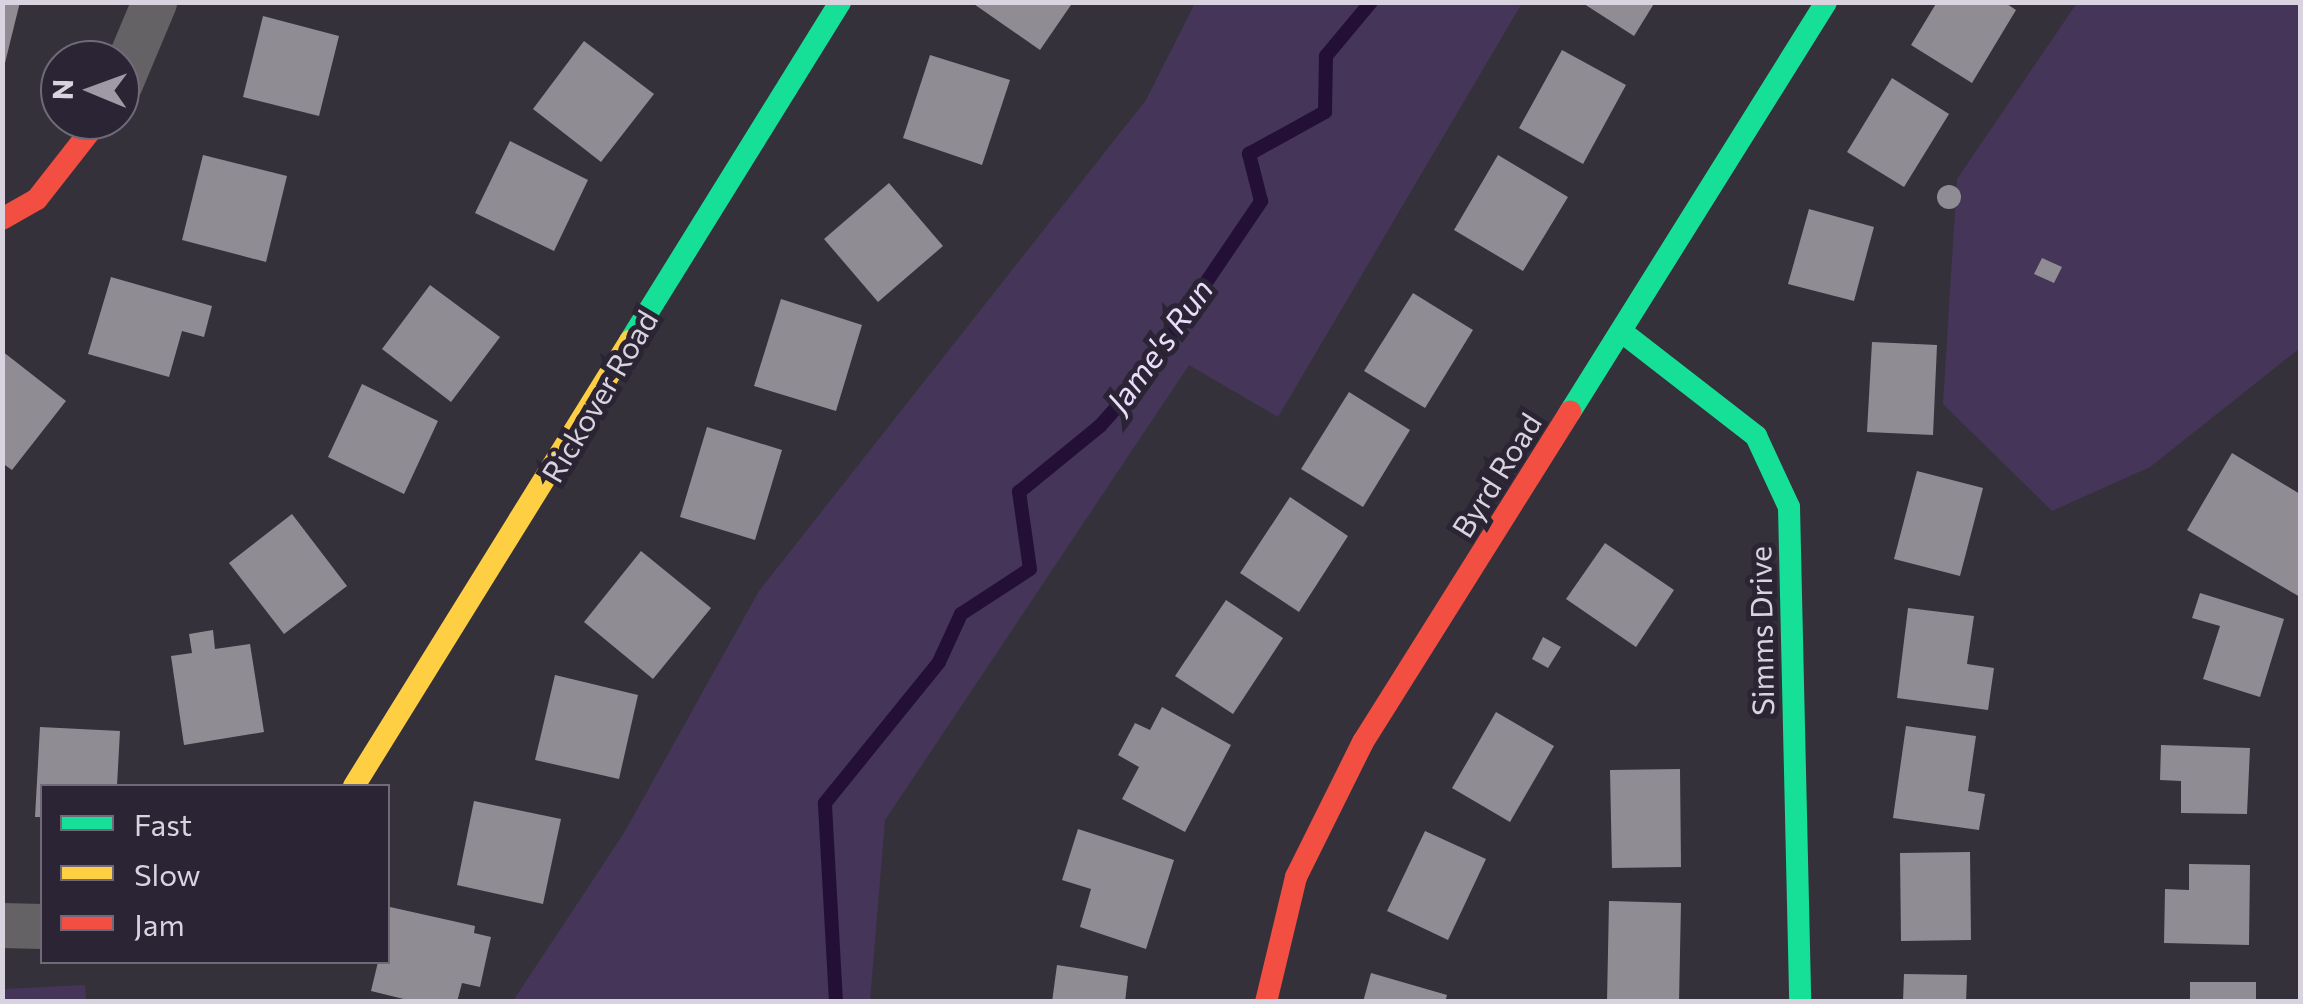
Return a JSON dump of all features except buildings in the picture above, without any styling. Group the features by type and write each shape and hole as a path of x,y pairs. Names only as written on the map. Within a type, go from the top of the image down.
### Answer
{"street":[{"path":"138,40 154,2"},
{"name":"Rickover Road","path":"355,784 840,2"},
{"name":"Byrd Road","path":"1266,1002 1296,878 1363,742 1826,2"},
{"path":"2,219 37,198 83,140"},
{"name":"Simms Drive","path":"1622,332 1756,436 1788,507 1800,1002"},
{"path":"2,926 40,926"}],"shaded area":[{"path":"1195,3 1522,3 1278,417 1189,365 885,820 870,1001 513,1001 624,833 759,591 1146,100"},
{"path":"2077,3 2300,3 2300,348 2150,467 2052,511 1943,404 1957,179"},
{"path":"85,985 86,1001 3,1001 3,989"}],"waterway":[{"name":"Jame's Run","path":"836,1002 825,803 939,662 961,614 1030,569 1019,492 1100,426 1138,383 1261,201 1249,154 1325,112 1326,56 1371,2"}],"traffic: fast":[{"path":"630,341 840,2"},
{"path":"1570,412 1826,2"},
{"path":"1622,332 1756,436 1789,507 1800,1002"}],"traffic: slow":[{"path":"355,784 630,341"}],"traffic: jam":[{"path":"2,219 37,199 83,140"},
{"path":"1266,1002 1296,877 1363,742 1570,412"}]}
